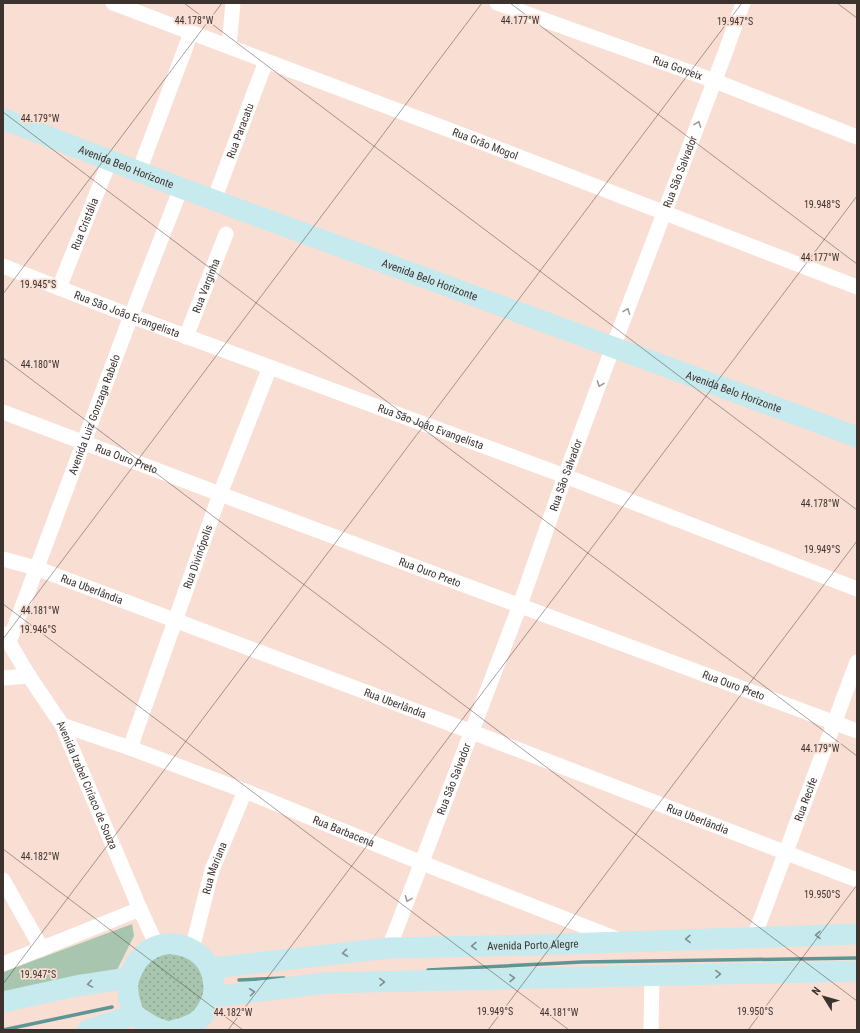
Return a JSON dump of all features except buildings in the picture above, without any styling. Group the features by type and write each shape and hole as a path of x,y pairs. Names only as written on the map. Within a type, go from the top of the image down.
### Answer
{"main road":[{"name":"Avenida Belo Horizonte","path":"3,119 181,188 857,437"},
{"name":"Avenida Porto Alegre","path":"211,968 389,948 857,934"},
{"path":"163,1030 147,1024 134,1015 128,992 128,978 136,961 148,950 169,944 189,947 201,955 211,968 215,986 214,997 207,1012 191,1026 175,1030"},
{"path":"214,997 325,983 857,971"},
{"path":"3,1002 76,986 128,978"},
{"path":"88,1030 134,1015"}],"street":[{"name":"Rua Grão Mogol","path":"112,3 230,46 857,287"},
{"path":"230,46 233,3"},
{"name":"Rua Gorceix","path":"497,3 714,81 857,137"},
{"name":"Rua São Salvador","path":"389,948 520,605 565,476 743,3"},
{"path":"139,171 191,33"},
{"name":"Rua Paracatu","path":"214,200 266,60"},
{"name":"Rua Cristália","path":"59,288 110,160"},
{"name":"Avenida Luiz Gonzaga Rabelo","path":"6,637 36,568 181,188"},
{"name":"Rua Varginha","path":"186,337 226,234"},
{"name":"Rua São João Evangelista","path":"3,266 186,337 565,476 857,589"},
{"name":"Rua Divinópolis","path":"130,748 220,494 270,367"},
{"name":"Rua Ouro Preto","path":"3,412 857,732"},
{"name":"Rua Uberlândia","path":"3,560 36,568 472,732 857,880"},
{"name":"Avenida Izabel Ciríaco de Souza","path":"6,637 29,676 62,725 140,909 158,946"},
{"name":"Rua Recife","path":"754,937 857,662"},
{"path":"3,678 29,676"},
{"name":"Rua Barbacena","path":"62,725 130,748 245,791 422,863 623,942"},
{"name":"Rua Mariana","path":"192,949 212,870 245,791"},
{"path":"3,880 42,949"},
{"path":"3,964 140,909"},
{"path":"651,1030 652,976"}],"green space":[{"path":"132,924 134,936 117,970 3,993 3,972"},
{"path":"168,952 191,956 210,985 197,1016 161,1024 142,1009 136,984 147,962"}],"waterway":[{"path":"428,970 582,962 857,958"},
{"path":"239,980 284,978"},
{"path":"3,1030 112,1007"}]}
